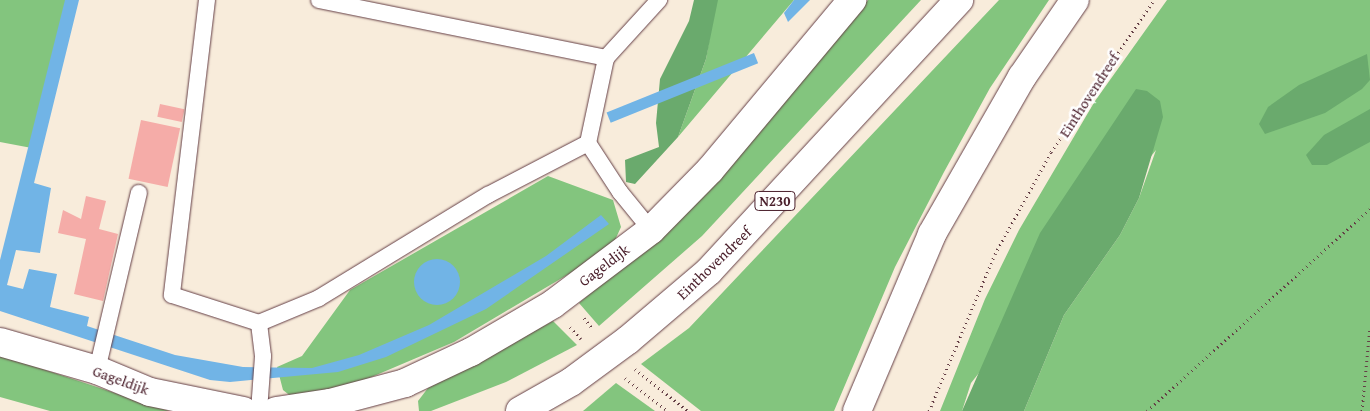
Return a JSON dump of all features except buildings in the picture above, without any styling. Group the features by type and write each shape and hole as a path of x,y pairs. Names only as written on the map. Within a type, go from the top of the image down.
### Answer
{"main road":[{"name":"Gageldijk","path":"276,411 330,403 405,383 463,356 552,304 652,230 710,170 852,0"},
{"name":"Einthovendreef","path":"522,410 628,340 709,271 959,0"},
{"path":"857,411 932,234 1022,77 1076,0"},
{"name":"Gageldijk","path":"0,342 97,370 150,392 243,411"}],"lane":[{"path":"207,0 172,294 259,323 319,298 488,195 588,143"},
{"path":"319,0 606,58"},
{"path":"652,230 620,192 588,143 606,58 659,0"},
{"path":"97,370 138,193"},
{"path":"259,323 263,365 259,411"}],"path":[{"name":"Einthovendreef","path":"929,411 995,254 1051,152 1154,0"},
{"path":"1147,411 1370,209"},
{"path":"1362,411 1370,327"}],"green space":[{"path":"0,0 72,0 37,149 0,142"},
{"path":"694,0 718,0 706,59 678,137 635,184 626,182 625,160 659,147 656,123 660,79 689,21"},
{"path":"716,0 794,0 678,137 706,59"},
{"path":"868,0 921,0 702,236 599,326 579,303 650,243 764,123"},
{"path":"999,0 1049,0 990,88 944,172 895,267 834,411 701,411 641,364 689,328"},
{"path":"1167,0 1370,0 1370,411 1024,411 1064,315 1120,235 1139,198 1156,150 971,383 962,411 940,411 985,299 1019,230 1095,101"},
{"path":"1367,54 1370,80 1362,89 1325,113 1265,134 1259,124 1268,107 1299,85"},
{"path":"1136,89 1147,91 1160,101 1163,117 1139,198 1120,235 1064,315 1024,411 962,411 1040,233"},
{"path":"1370,109 1370,142 1327,165 1312,165 1306,155 1324,135"},
{"path":"548,176 613,200 621,227 611,249 454,342 341,390 293,398 283,390 277,367 302,356 350,290"},
{"path":"553,321 577,345 506,382 431,411 419,411 418,401 428,388"},
{"path":"0,355 169,411 50,411 0,397"},
{"path":"616,383 655,411 583,411"}],"water":[{"path":"65,0 79,0 34,183 51,188 40,253 16,250 7,285 23,289 29,269 57,274 50,307 89,317 87,326 175,355 243,367 312,368 359,355 429,325 546,256 601,215 609,224 486,309 386,357 338,372 230,382 210,380 0,311 0,260"},
{"path":"794,0 810,0 788,22 784,13"},
{"path":"754,53 758,63 611,123 607,113"},
{"path":"442,259 446,260 456,269 459,273 459,291 450,301 442,305 432,305 424,301 415,291 414,277 418,269 428,260"}]}
